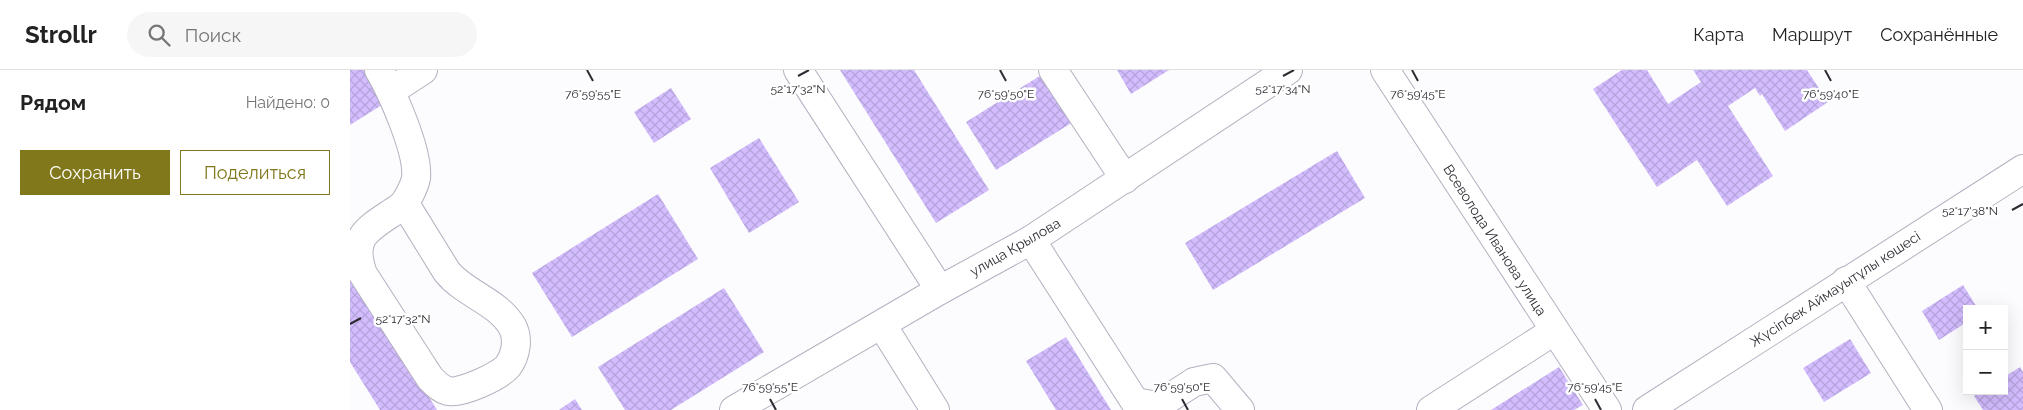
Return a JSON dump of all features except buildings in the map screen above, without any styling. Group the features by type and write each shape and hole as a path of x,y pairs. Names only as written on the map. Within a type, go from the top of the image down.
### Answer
{"street":[{"path":"405,204 446,272 455,282 501,312 513,327 516,340 515,353 507,367 464,390 449,391 438,386 430,378 363,274 358,262 356,249 361,236 405,204 416,178 414,156 385,80 423,70"},
{"path":"798,70 940,290"},
{"path":"1052,70 1125,180"},
{"name":"улица Крылова","path":"734,410 940,290 1031,240 1125,180 1288,70"},
{"name":"Всеволода Иванова улица","path":"1385,70 1607,410"},
{"name":"Жүсіпбек Аймауытұлы көшесі","path":"1647,410 2023,169"},
{"path":"1031,240 1135,402 1157,406 1194,382 1213,378 1240,410"},
{"path":"1846,282 1928,410"},
{"path":"882,325 935,410"},
{"path":"1431,410 1554,331"}]}
